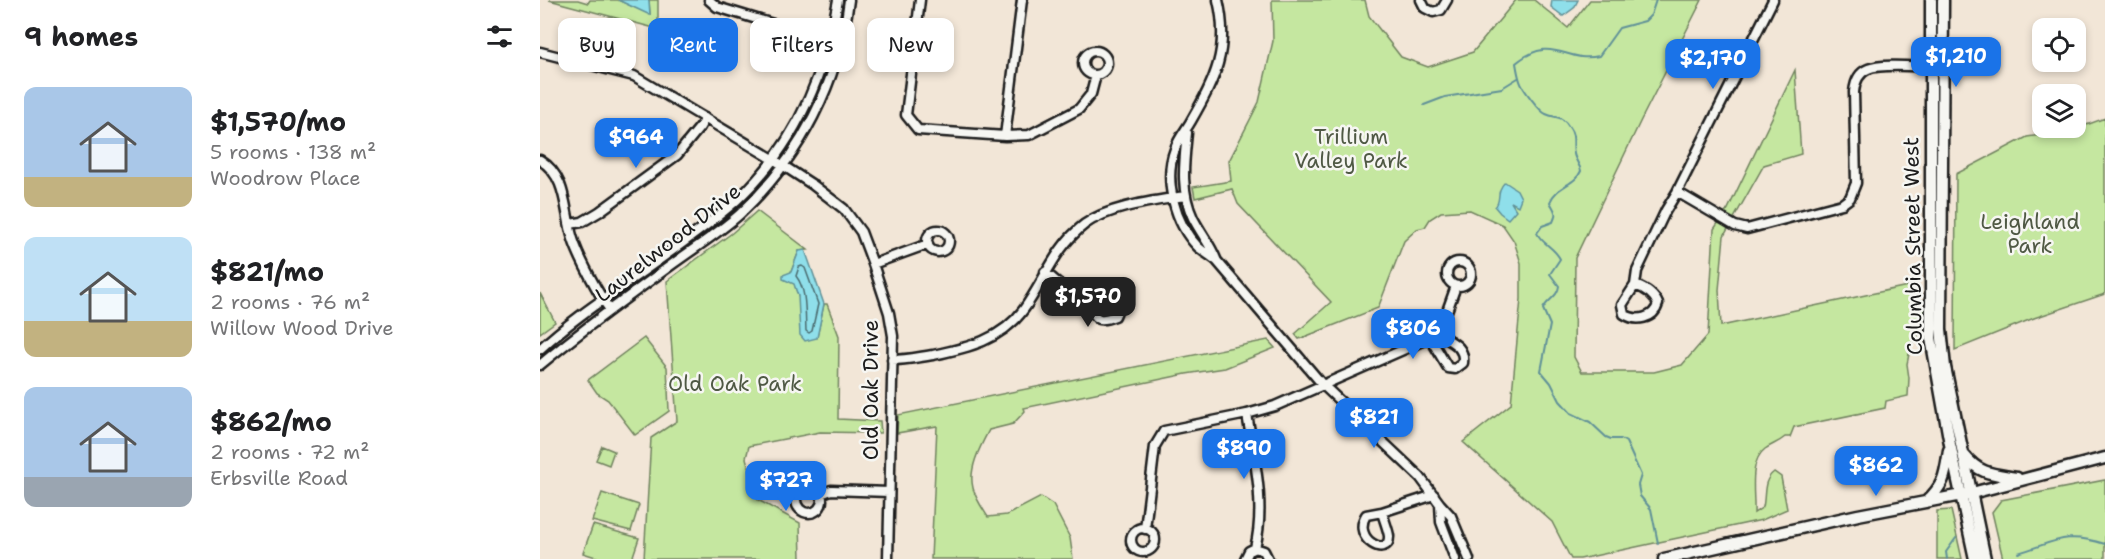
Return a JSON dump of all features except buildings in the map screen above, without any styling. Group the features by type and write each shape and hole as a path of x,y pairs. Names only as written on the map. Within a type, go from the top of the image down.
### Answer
{"main road":[{"name":"Columbia Street West","path":"1931,0 1936,67 1941,329 1944,367 1964,456 1966,494 1976,559"},
{"name":"Columbia Street West","path":"1943,0 1936,67 1931,338 1950,444 1985,559"},
{"path":"1926,502 1942,483 1950,444"},
{"path":"1964,456 1984,473 2021,479"},
{"path":"1664,559 1966,494 2105,458"}],"street":[{"path":"709,0 717,7 753,18"},
{"name":"Laurelwood Drive","path":"835,18 838,0"},
{"name":"Laurelwood Drive","path":"846,18 849,0"},
{"path":"920,0 906,115 918,130 1005,136 1029,135 1079,109 1091,94 1096,75"},
{"path":"1005,136 1022,0"},
{"path":"1218,0 1222,30 1221,53 1216,74 1175,148 1170,170 1173,198 1185,229 1198,246 1216,261 1322,384 1420,477 1451,516 1469,559"},
{"path":"1421,0 1425,8 1433,12 1442,10 1447,0"},
{"path":"1635,285 1653,295 1657,300 1656,311 1651,316 1630,318 1624,314 1622,305 1635,285 1637,271 1666,210 1773,0"},
{"name":"Old Oak Drive","path":"540,52 634,76 813,185 844,209 861,232 890,312 893,336 888,559"},
{"path":"1677,192 1736,226 1747,229 1842,204 1850,198 1856,183 1854,92 1858,76 1868,69 1880,66 1936,67"},
{"name":"Laurelwood Drive","path":"540,349 602,300 717,217 757,179 773,159 806,108 821,72"},
{"name":"Laurelwood Drive","path":"540,365 738,215 783,166 818,108 834,72"},
{"path":"570,224 582,222 599,212 677,155 705,118"},
{"path":"1187,130 1184,165 1185,196 1193,218 1211,246 1216,261"},
{"path":"540,160 548,165 560,180 573,240 602,300 610,310"},
{"path":"892,360 904,360 982,343 1006,327 1024,309 1058,251 1073,234 1087,223 1105,213 1185,196"},
{"path":"873,264 928,244"},
{"path":"1045,272 1077,299 1090,305"},
{"path":"1145,529 1155,446 1164,431 1275,406 1433,336 1442,325 1456,286"},
{"path":"1247,414 1254,451 1258,494 1258,537 1255,548"},
{"path":"821,494 831,490 889,492"},
{"path":"1382,512 1434,495"},
{"path":"1440,504 1441,522 1455,559"},
{"path":"1245,559 1249,551 1255,548 1264,551 1268,559"}],"green space":[{"path":"549,0 578,0 588,3 590,0 618,0 650,14 649,0 658,0 658,18 648,18 648,26 636,23 636,18 617,18"},
{"name":"Trillium Valley Park","path":"1272,0 1365,0 1369,16 1401,57 1428,67 1473,52 1516,0 1534,0 1568,28 1590,0 1702,0 1575,258 1574,357 1582,372 1654,372 1682,365 1708,335 1714,229 1728,209 1795,70 1801,154 1764,165 1724,236 1719,290 1721,326 1917,284 1915,305 1925,308 1918,336 1911,344 1907,364 1908,396 1886,401 1885,408 1794,427 1790,437 1785,437 1765,449 1756,462 1754,470 1754,513 1763,507 1766,484 1774,472 1781,477 1787,509 1762,520 1580,559 1571,559 1552,522 1463,442 1511,404 1521,299 1521,263 1514,241 1503,225 1470,210 1441,212 1430,219 1425,227 1417,229 1404,241 1378,308 1299,339 1295,334 1331,302 1238,204 1232,189 1195,198 1193,187 1231,181 1229,161 1259,102 1273,41"},
{"name":"Leighland Park","path":"2105,118 2105,294 2034,318 1955,350 1956,174 2027,137 2086,138 2086,125"},
{"name":"Old Oak Park","path":"757,211 808,250 799,251 791,272 798,296 817,337 824,304 827,304 839,336 838,419 880,421 881,433 820,432 749,446 746,458 758,500 800,523 801,559 644,559 651,438 677,421 667,281 732,233"},
{"path":"540,293 555,322 540,333"},
{"path":"644,338 667,367 669,411 635,435 608,400 597,393 588,380"},
{"path":"1268,340 1275,348 1225,368 1024,408 1025,411 1013,424 989,430 972,473 975,496 988,517 1007,515 1041,497 1053,505 1070,538 1073,559 931,559 937,426 897,433 898,415"},
{"path":"602,446 614,451 609,465 596,460"},
{"path":"2105,480 2105,559 2003,559 1992,512 2001,500"},
{"path":"602,493 639,505 631,531 592,521"},
{"path":"1951,510 1962,559 1937,559 1937,511"},
{"path":"593,525 639,538 632,559 602,559 583,553"}],"water":[{"path":"618,0 649,0 650,15"},
{"path":"1552,0 1578,0 1574,8 1563,16 1551,7"},
{"path":"1505,182 1517,190 1521,198 1518,206 1511,202 1516,210 1508,219 1495,207 1500,189"},
{"path":"805,250 824,304 817,338 805,341 800,335 798,296 794,284 783,279 783,275 791,272 799,251"}],"waterway":[{"path":"1656,0 1651,15 1645,21 1619,28 1599,56 1577,56 1559,51 1540,50 1516,63 1521,84 1536,105 1546,114 1563,120 1571,130 1574,154 1581,171 1574,180 1553,197 1550,202 1555,213 1553,222 1542,226 1537,233 1560,259 1550,274 1559,286 1558,290 1543,309 1550,325 1541,371 1551,383 1560,401 1571,413 1590,422 1606,437 1626,442 1641,475 1638,485 1640,496 1651,509 1658,543"},
{"path":"1424,105 1445,97 1502,88 1518,78"},
{"path":"1947,559 1946,552 1956,538"},
{"path":"2018,553 2070,538 2105,544"}]}
